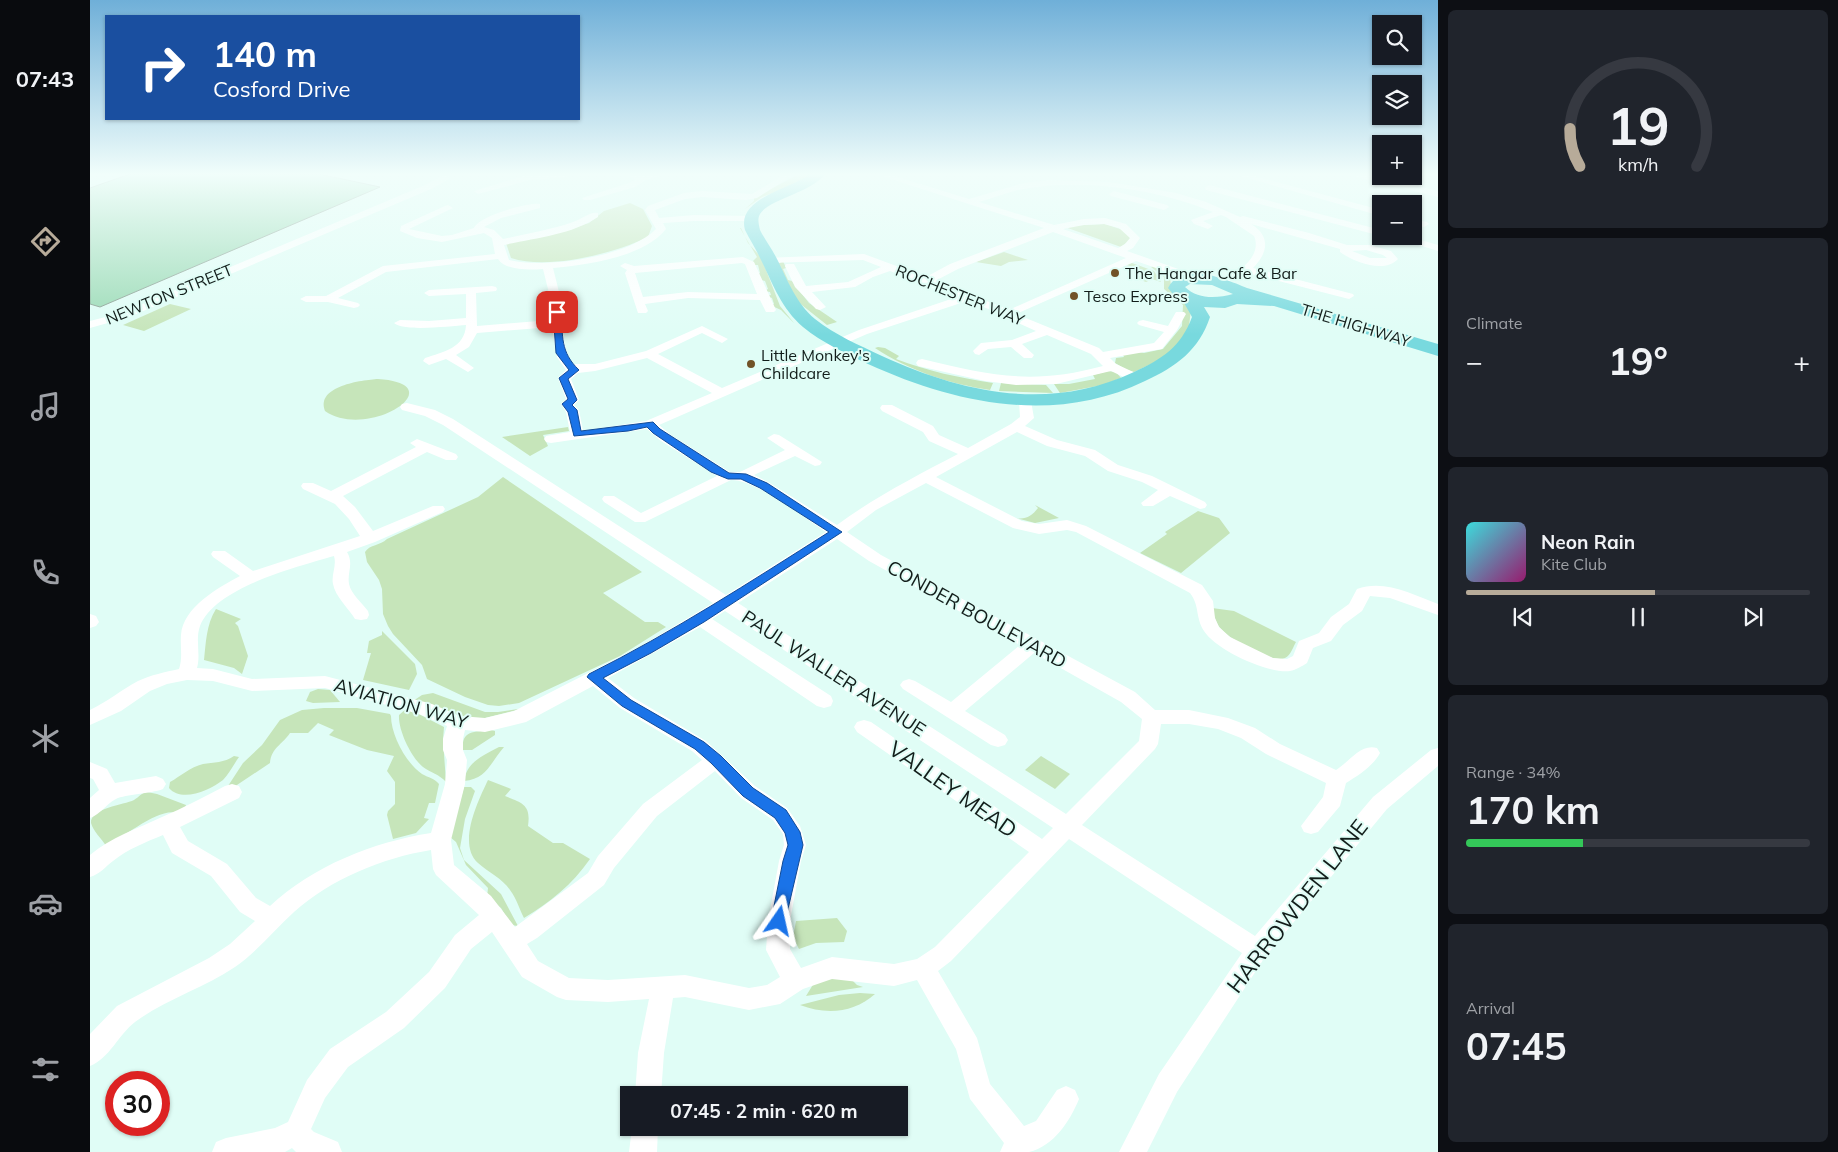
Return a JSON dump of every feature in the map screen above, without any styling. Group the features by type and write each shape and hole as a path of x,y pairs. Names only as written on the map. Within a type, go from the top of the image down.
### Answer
{"main road":[{"path":"752,228 792,307 810,324 838,342 907,376 970,395 1025,401 1051,400 1087,396 1138,379 1165,364 1188,345 1196,332 1201,317 1230,298 1229,285 1197,280 1178,284 1178,291 1191,299 1201,317"},
{"name":"THE HIGHWAY","path":"1191,299 1230,298 1274,301 1438,350"}],"street":[{"name":"NEWTON STREET","path":"90,325 126,315 330,228"},
{"path":"405,228 405,231 445,239 479,229 495,234 499,242 501,256 505,262 531,267 614,255 652,240 658,235 660,228"},
{"path":"499,242 566,228"},
{"path":"930,280 955,267 1052,228 1197,280 1234,277 1261,254 1261,242 1251,228"},
{"path":"1119,251 1129,246 1134,238 1122,228"},
{"path":"1277,228 1346,248"},
{"path":"1422,244 1438,248"},
{"path":"614,255 624,265 633,269 726,260 749,262 770,310"},
{"path":"328,299 383,269 501,256"},
{"name":"ROCHESTER WAY","path":"769,260 864,257 922,280 930,280 932,284 1006,312 1081,345 1102,356 1112,367 1138,379"},
{"path":"1006,312 1015,310 1136,257"},
{"path":"547,266 554,293 563,300 557,312 561,353 569,366 574,370 585,370 649,354 702,329 722,339"},
{"path":"790,266 803,290 820,307"},
{"path":"803,290 851,285 869,275 891,267"},
{"path":"633,269 630,274 640,306 688,295 763,297"},
{"path":"1245,269 1335,288 1349,296"},
{"path":"1168,270 1197,280"},
{"path":"430,293 492,289"},
{"path":"428,361 462,348 468,343 472,326 471,290"},
{"path":"551,438 628,429 650,424 838,342 886,323 966,298"},
{"path":"306,299 328,299 354,305"},
{"path":"1102,356 1158,346 1171,330 1180,314"},
{"path":"398,324 472,326 557,323"},
{"path":"1143,323 1171,330"},
{"path":"979,351 985,346 1014,343 1047,331"},
{"path":"1014,343 1028,355"},
{"path":"447,354 468,368"},
{"path":"649,354 722,393"},
{"path":"922,363 968,369 998,379 1047,381 1078,376 1112,367"},
{"path":"574,370 564,378 572,400 567,404 568,408 572,410 578,434"},
{"path":"836,532 871,507 924,476 1016,427 1027,418 1025,401"},
{"name":"PAUL WALLER AVENUE","path":"407,407 430,413 448,422 1256,950"},
{"path":"887,408 928,429 934,438 968,453"},
{"name":"CONDER BOULEVARD","path":"650,424 668,440 735,476 763,486 875,558 1128,697 1151,717"},
{"path":"1016,427 1052,443 1090,453 1113,468 1147,480 1200,505"},
{"path":"774,438 815,462"},
{"path":"332,496 421,444 451,457"},
{"path":"609,500 640,519 796,451"},
{"path":"924,476 1018,525 1039,529 1068,525 1082,529 1180,578 1196,589 1205,601 1206,618 1212,630 1224,641 1270,664 1289,665 1300,659 1305,645 1326,637 1338,621 1356,607 1363,593 1371,590 1393,593 1438,610"},
{"path":"308,486 316,491 332,496 350,508 370,539"},
{"path":"1148,503 1169,490"},
{"path":"187,674 191,656 188,642 193,623 206,607 223,593 248,578 301,559 338,550 370,539 438,509"},
{"name":"AVIATION WAY","path":"90,718 114,706 144,686 164,678 187,674 213,675 252,685 325,682 425,709 458,723 485,725 519,717 647,650 726,603 836,532"},
{"path":"338,550 343,556 345,565 341,578 342,588 357,605 360,615"},
{"path":"219,554 247,573 248,578"},
{"path":"700,619 824,700"},
{"path":"952,712 1033,644"},
{"path":"594,677 627,703 699,746 748,792 780,814 792,832 795,845 790,861 779,921 778,950 795,981"},
{"path":"909,685 998,740"},
{"path":"458,723 453,739 453,750 457,760 455,784 440,840 444,869 483,903 512,940 530,968 566,989 608,991 685,986 749,999 771,996 795,981 832,968 894,975 923,968 943,954 1042,850 1148,744 1151,717 1189,717 1221,723 1248,733 1273,749 1337,778"},
{"name":"VALLEY MEAD","path":"864,727 1042,850"},
{"path":"1311,826 1332,800 1337,778 1352,770 1370,753"},
{"name":"HARROWDEN LANE","path":"1133,1152 1168,1083 1256,950 1380,803 1438,755"},
{"path":"512,940 529,931 596,879 606,862 650,810 716,760"},
{"path":"90,770 100,774 110,792"},
{"path":"90,810 110,792 156,784"},
{"path":"90,868 106,854 135,837 168,824 232,792"},
{"path":"168,824 180,847 219,870 248,905 272,919"},
{"path":"90,1054 109,1030 130,1011 229,958 296,897 334,874 366,860 418,843 440,840"},
{"path":"226,1152 279,1141 297,1131 316,1089 340,1058 395,1020 437,980 462,942 494,917"},
{"path":"923,968 968,1046 979,1090 1017,1147 1045,1130 1066,1099"},
{"path":"649,1086 651,1053 663,987"},
{"path":"297,1131 304,1142 328,1152"},
{"path":"643,1152 644,1136"}],"green space":[{"path":"574,228 651,228 648,237 617,249 581,258 544,262 511,258 506,243"},
{"path":"1067,228 1116,228 1123,230 1131,239 1121,247"},
{"path":"750,245 761,257 780,306 794,323 781,310 770,305 774,304 772,298 766,296 771,295 770,292 764,291 768,289 765,281 757,279 756,275 760,273 758,265 755,265 753,261 757,257"},
{"path":"1004,252 1028,260 1009,262 1001,266 976,262"},
{"path":"783,261 786,268 783,269 788,280 792,281 809,303 837,322 827,325 798,302 778,264"},
{"path":"1132,263 1154,271 1161,282 1152,279 1146,282 1135,278 1147,273 1127,265"},
{"path":"1154,266 1170,276 1171,287 1191,310 1188,334 1177,352 1134,372 1115,363 1116,358 1124,357 1123,355 1163,349 1182,326 1183,305 1164,289 1164,277 1151,267"},
{"path":"170,304 191,309 144,331 123,325"},
{"path":"875,348 885,348 899,356 896,359 920,367 993,383 990,390 945,380 916,370"},
{"path":"1108,371 1116,372 1121,378 1103,385 1060,393 1054,384 1069,384 1095,379 1093,375"},
{"path":"378,379 400,383 409,390 407,399 397,408 381,415 362,419 343,418 325,411 324,402 333,390 352,383"},
{"path":"1001,383 1046,385 1053,393 999,391"},
{"path":"568,427 569,431 543,435 548,446 530,456 502,437"},
{"path":"503,477 642,572 603,593 645,622 658,622 666,627 620,656 519,703 499,706 488,705 465,697 427,679 422,665 388,626 383,614 382,589 379,580 367,562 365,552 367,549 387,539 478,497"},
{"path":"1035,505 1059,518 1035,523 1016,518 1025,518 1031,515 1038,508"},
{"path":"1198,511 1219,518 1230,533 1181,573 1140,553 1167,534 1165,532"},
{"path":"1212,608 1234,611 1296,642 1287,657 1271,658 1242,645 1222,630 1214,617"},
{"path":"216,609 241,619 235,623 238,626 248,656 242,674 234,668 204,660 208,628"},
{"path":"382,631 415,664 417,674 409,690 363,680 371,653 367,653 369,641 382,635"},
{"path":"318,689 330,690 340,702 313,703 306,701 310,692"},
{"path":"433,693 485,712 525,708 485,718 471,718 449,714 426,702 413,701 422,695"},
{"path":"357,708 390,714 394,732 405,756 422,774 439,784 435,803 429,803 424,818 429,819 416,833 393,839 387,815 388,811 395,804 395,782 387,771 394,756 367,750 329,735 334,730 318,723 308,733 290,733 275,750 270,763 231,789 228,786 243,763 262,745 280,720 302,710"},
{"path":"407,708 444,727 446,782 418,763 410,750 399,721 399,715"},
{"path":"491,730 495,731 495,735 472,750 463,750 466,735"},
{"path":"499,747 504,747 483,774 472,780 464,781 468,769 476,760"},
{"path":"234,756 239,757 227,775 211,788 188,795 175,792 169,788 170,782 194,767 223,761"},
{"path":"1041,756 1070,774 1055,789 1025,770"},
{"path":"488,780 511,789 505,796 521,803 527,809 528,826 553,843 563,843 590,859 576,877 560,892 524,918 507,886 478,863 472,855 469,845 471,822"},
{"path":"464,787 471,787 475,791 465,819 460,848 464,860 501,894 518,926 511,925 501,908 487,897 488,888 466,865 456,842 450,837"},
{"path":"147,792 186,805 185,808 177,813 161,814 106,846 92,826 92,818 102,810 134,800"},
{"path":"837,918 847,931 844,942 816,943 799,949 793,937 796,921"},
{"path":"850,978 857,985 863,987 806,996 814,983 823,979"},
{"path":"875,994 858,1005 839,1010 820,1010 800,1005 839,995"}],"building":[{"path":"90,228 285,228 100,307 90,304"}],"place":[{"name":"The Hangar Cafe & Bar","path":"1115,273"},
{"name":"Tesco Express","path":"1074,296"},
{"name":"Little Monkey's Childcare","path":"751,364"}],"route":[{"path":"557,312 561,353 569,366 574,370 564,378 568,384 572,400 567,404 568,408 572,410 578,434 628,429 650,424 668,440 715,470 728,476 743,476 763,486 836,532 700,619 647,650 594,677 627,703 699,746 748,792 780,814 792,832 795,845 790,861 779,921"}]}
